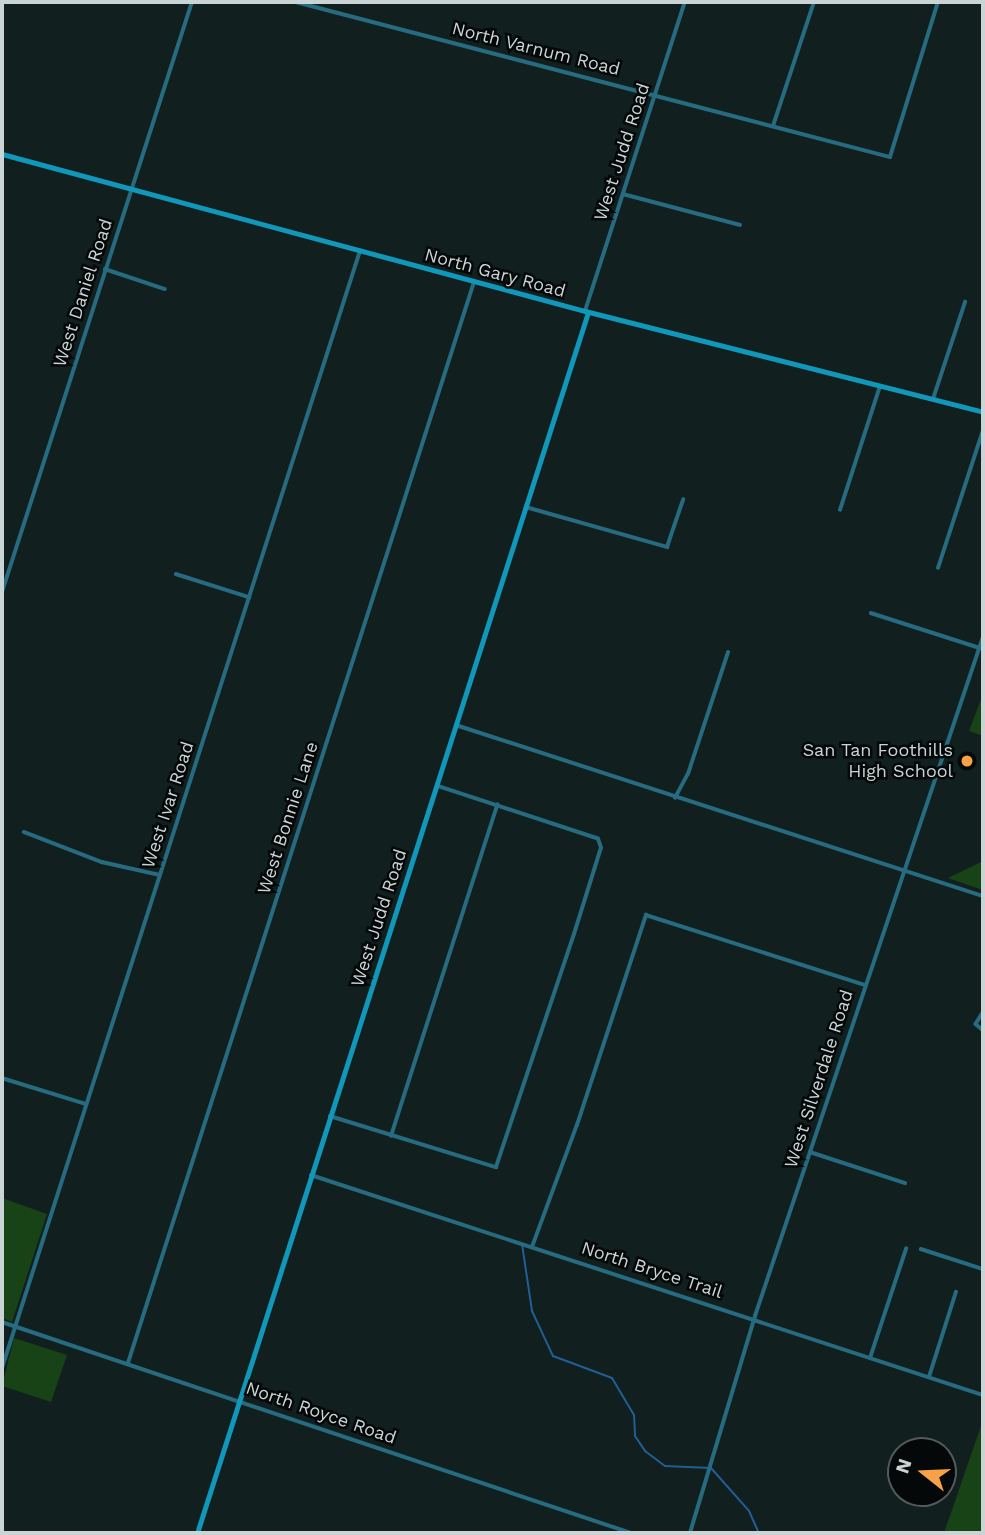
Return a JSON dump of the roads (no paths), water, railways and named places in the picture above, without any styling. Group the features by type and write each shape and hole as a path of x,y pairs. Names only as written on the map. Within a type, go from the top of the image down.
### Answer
{"street":[{"name":"West Daniel Road","path":"2,592 192,2"},
{"name":"North Varnum Road","path":"296,2 655,94 890,158 939,2"},
{"name":"West Judd Road","path":"197,1533 685,2"},
{"path":"773,126 814,2"},
{"name":"North Gary Road","path":"2,154 587,312 983,412"},
{"path":"623,194 740,225"},
{"name":"West Ivar Road","path":"2,1368 360,251"},
{"path":"106,270 165,289"},
{"name":"West Bonnie Lane","path":"128,1363 474,282"},
{"path":"933,399 965,302"},
{"path":"840,510 880,386"},
{"path":"938,568 983,430"},
{"path":"526,507 667,547 683,500"},
{"path":"176,574 249,597"},
{"path":"871,613 980,648"},
{"name":"West Silverdale Road","path":"690,1533 754,1319 983,637"},
{"path":"675,799 688,774 728,652"},
{"path":"456,725 675,799 983,896"},
{"path":"330,1116 496,1167 600,841 436,786"},
{"path":"391,1136 497,806"},
{"path":"24,832 102,862 160,875"},
{"path":"532,1247 578,1125 646,915 865,985"},
{"path":"983,1013 976,1022 983,1030"},
{"path":"2,1078 86,1104"},
{"path":"810,1152 905,1183"},
{"name":"North Bryce Trail","path":"311,1175 983,1395"},
{"path":"921,1248 983,1269"},
{"path":"870,1358 906,1249"},
{"path":"929,1377 956,1292"},
{"name":"North Royce Road","path":"2,1322 631,1533"}],"waterway":[{"path":"522,1244 532,1311 553,1356 612,1378 634,1415 635,1436 645,1451 665,1466 711,1468 749,1511 759,1533"}],"place":[{"name":"San Tan Foothills High School","path":"967,761"}]}
